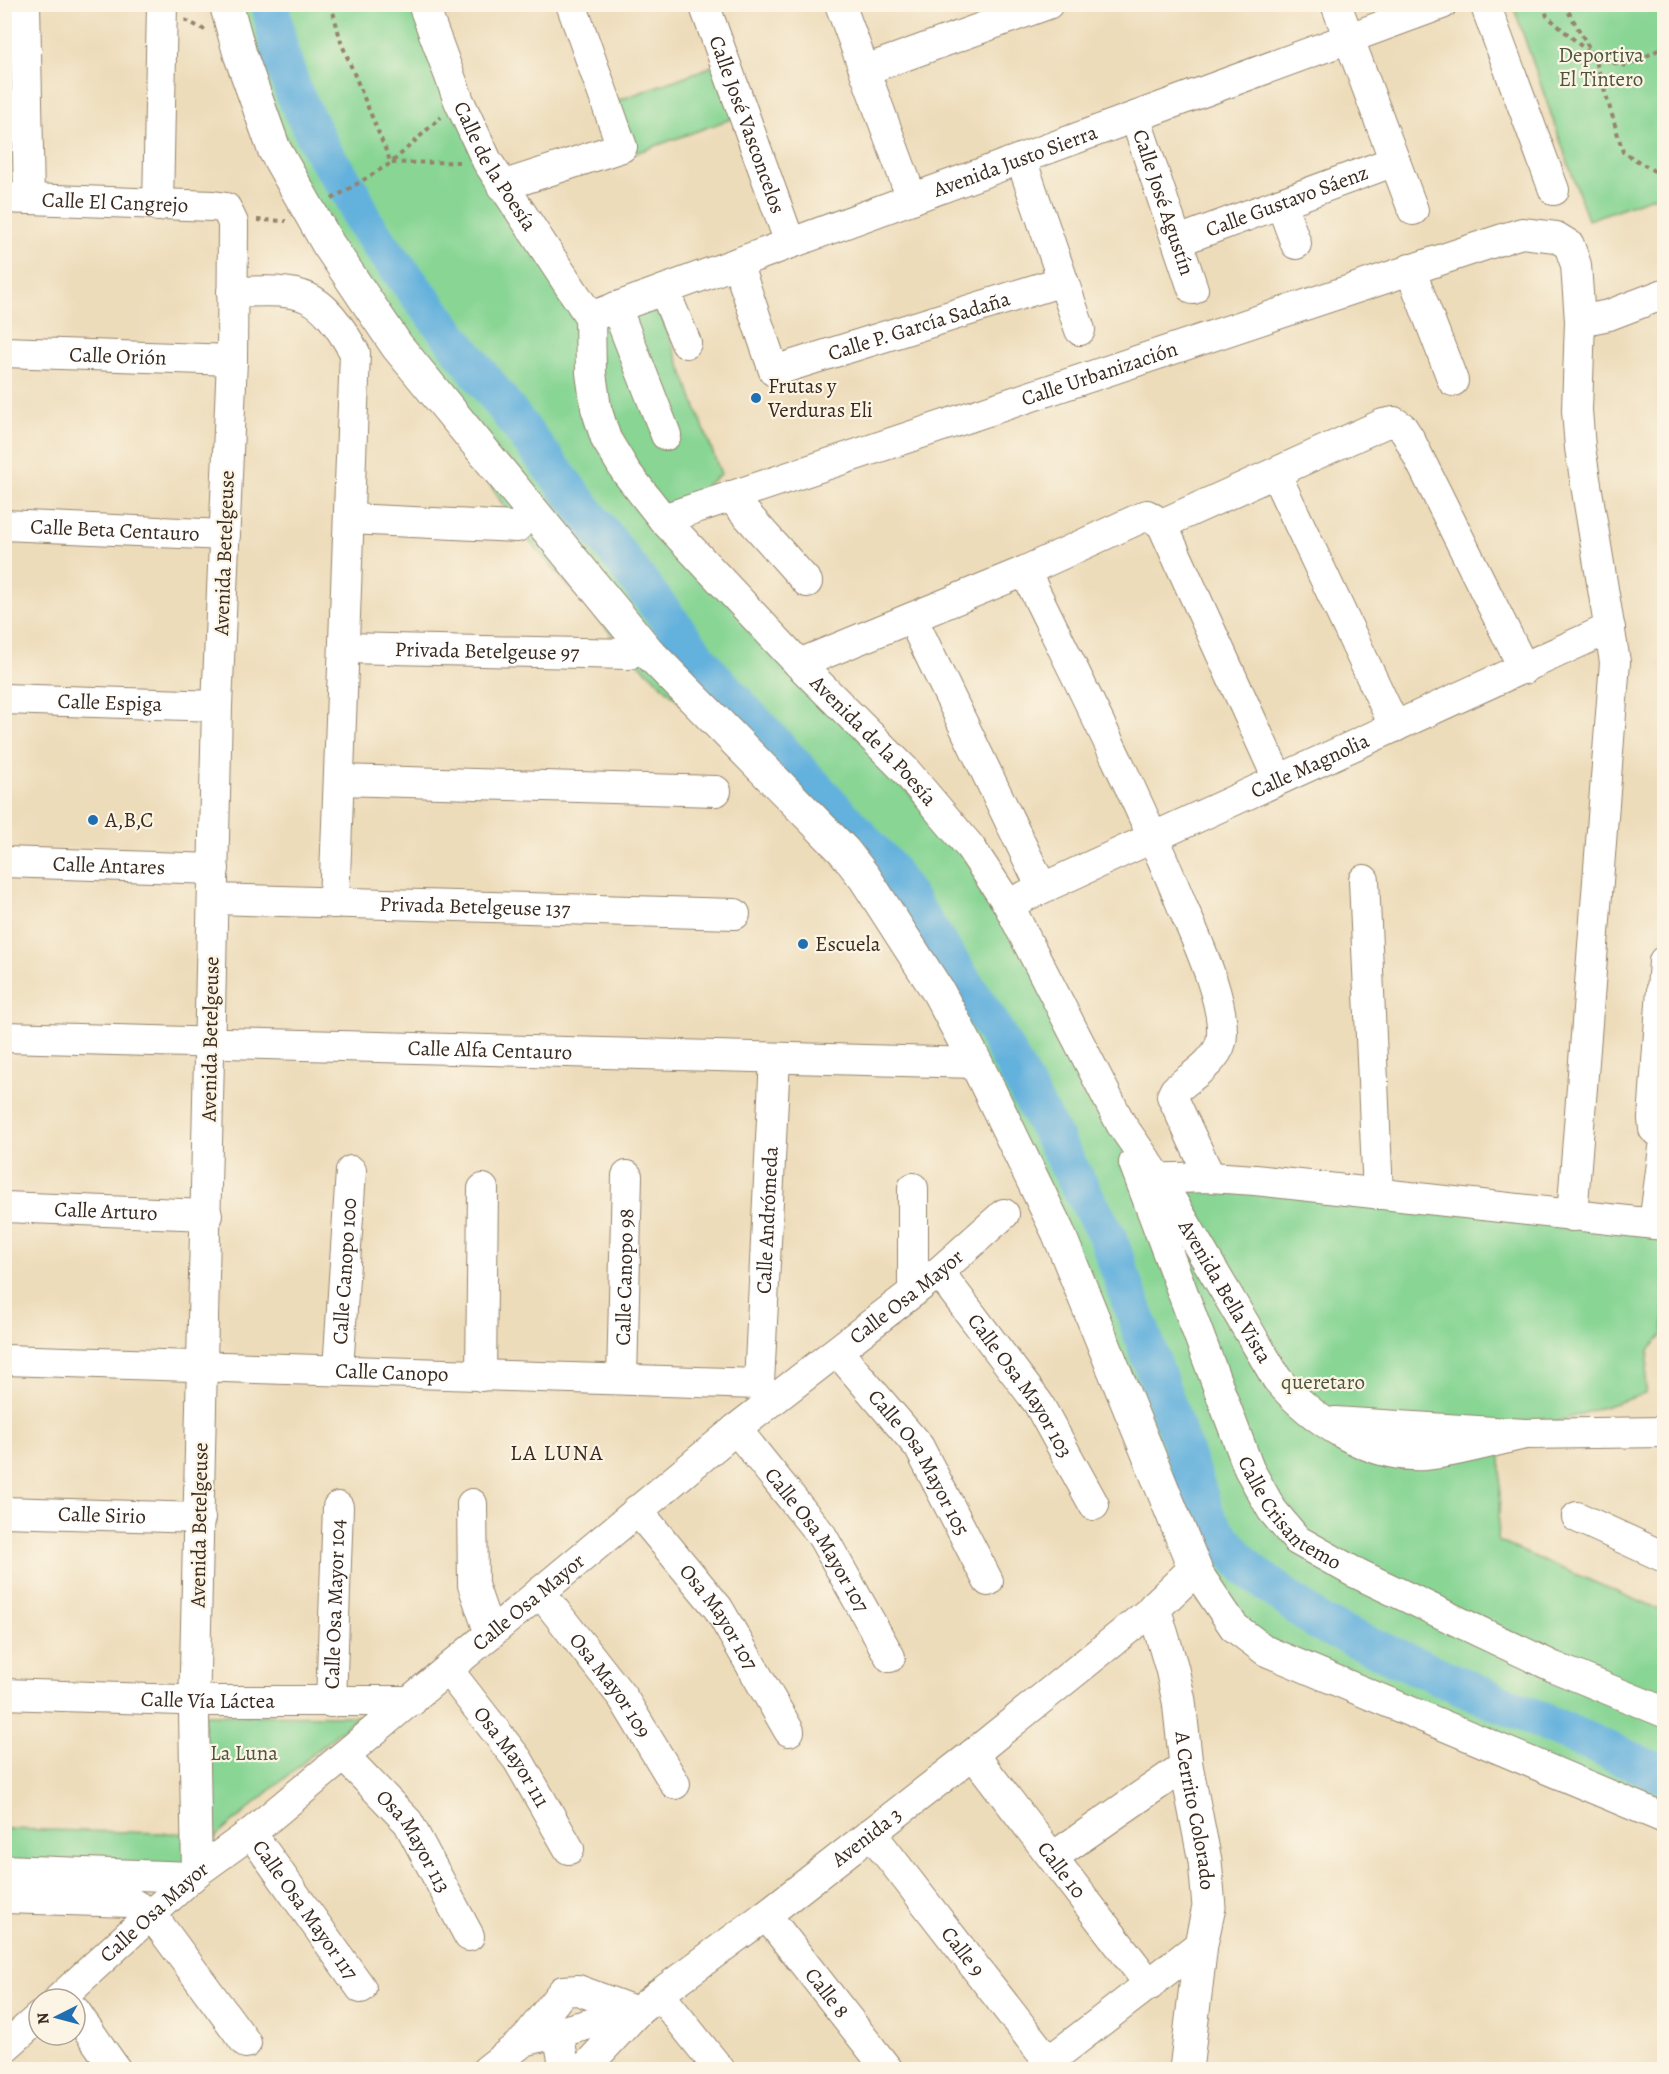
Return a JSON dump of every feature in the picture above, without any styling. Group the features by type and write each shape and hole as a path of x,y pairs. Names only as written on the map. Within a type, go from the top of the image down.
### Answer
{"main road":[{"path":"226,4 240,54 274,149 317,209 328,244 397,346 649,653 757,761 858,869 939,993 976,1063 1058,1232 1195,1569 1154,1608"},
{"name":"A Cerrito Colorado","path":"1154,1608 1172,1669 1186,1765 1206,1872 1209,1907 1201,1944 1186,2070"}],"street":[{"path":"17,198 26,4"},
{"path":"158,206 162,4"},
{"name":"Calle de la Poesía","path":"423,4 459,101 495,174 603,312 666,435"},
{"path":"495,174 622,147 571,4"},
{"name":"Calle José Vasconcelos","path":"704,4 790,243"},
{"path":"840,4 912,199"},
{"path":"865,70 1048,4"},
{"path":"1336,4 1413,210"},
{"name":"Avenida Justo Sierra","path":"603,312 1442,4"},
{"path":"1485,4 1554,190"},
{"name":"Calle José Agustín","path":"1135,117 1193,289"},
{"path":"1021,159 1080,330"},
{"name":"Calle Gustavo Sáenz","path":"1178,241 1395,161"},
{"name":"Calle El Cangrejo","path":"17,198 158,206 229,216"},
{"path":"1281,203 1296,244"},
{"name":"Avenida Betelgeuse","path":"194,1875 195,1701 217,706 232,360 229,216"},
{"name":"Calle Urbanización","path":"663,519 1522,233 1556,237 1569,245 1576,265 1580,321"},
{"name":"Calle P. García Sadaña","path":"737,263 774,371 1063,280"},
{"path":"1410,269 1453,381"},
{"path":"664,290 686,343"},
{"path":"232,292 289,291 309,297 341,329 355,353 334,903"},
{"path":"1572,1216 1615,662 1580,448 1577,410 1580,321 1609,315 1665,294"},
{"name":"Avenida de la Poesía","path":"603,312 591,374 596,408 606,439 626,472 663,519 799,664 904,769 970,846 1008,904 1149,1179"},
{"name":"Calle Orión","path":"4,352 232,360"},
{"path":"1162,524 1276,475 1383,424 1394,422 1402,427 1524,669"},
{"path":"1276,475 1395,727"},
{"path":"730,496 807,582"},
{"path":"799,664 1025,570 1147,515 1162,524 1278,779"},
{"path":"350,519 517,527"},
{"name":"Calle Beta Centauro","path":"4,525 225,535"},
{"path":"1025,570 1154,836 1205,960 1221,1019 1221,1040 1217,1054 1175,1090 1172,1096 1210,1177"},
{"path":"912,618 1042,888"},
{"name":"Calle Magnolia","path":"1008,904 1610,628"},
{"name":"Privada Betelgeuse 97","path":"345,648 629,654"},
{"name":"Calle Espiga","path":"4,699 217,706"},
{"path":"340,780 716,790"},
{"name":"Calle Antares","path":"4,862 214,869"},
{"path":"1364,880 1378,1194"},
{"name":"Privada Betelgeuse 137","path":"214,899 735,914"},
{"path":"1665,961 1653,1119 1654,1129 1665,1135"},
{"name":"Calle Alfa Centauro","path":"4,1036 976,1063"},
{"name":"Calle Andrómeda","path":"765,1393 775,1058"},
{"path":"1149,1179 1210,1177 1659,1225 1665,1148"},
{"name":"Calle Canopo 100","path":"338,1370 351,1171"},
{"name":"Calle Canopo 98","path":"622,1379 627,1176"},
{"name":"Avenida Bella Vista","path":"1149,1179 1277,1379 1297,1403 1356,1440 1394,1454 1424,1455 1525,1434 1665,1432"},
{"name":"Calle Crisantemo","path":"1149,1179 1249,1469 1272,1510 1297,1540 1352,1571 1554,1667 1665,1712"},
{"path":"913,1188 913,1292"},
{"path":"481,1376 483,1190"},
{"name":"Calle Arturo","path":"4,1207 207,1215"},
{"name":"Calle Osa Mayor","path":"80,1987 150,1914 194,1875 251,1833 412,1701 736,1429 765,1393 838,1352 939,1272 1004,1214"},
{"name":"Calle Osa Mayor 103","path":"939,1272 1038,1403 1094,1505"},
{"name":"Calle Osa Mayor 105","path":"838,1352 919,1447 988,1581"},
{"name":"Calle Canopo","path":"4,1360 622,1379 765,1393"},
{"name":"Calle Osa Mayor 107","path":"736,1429 822,1536 890,1657"},
{"path":"472,1504 473,1585 490,1634"},
{"name":"Calle Osa Mayor 104","path":"331,1702 338,1507"},
{"name":"Osa Mayor 107","path":"637,1510 718,1608 789,1731"},
{"name":"Calle Sirio","path":"4,1512 200,1518"},
{"path":"1576,1517 1665,1557"},
{"path":"1195,1569 1234,1628 1266,1651 1665,1818"},
{"name":"Osa Mayor 109","path":"540,1592 623,1698 675,1784"},
{"name":"Avenida 3","path":"583,2070 648,2003 766,1915 973,1754 1154,1608"},
{"name":"Osa Mayor 111","path":"448,1670 518,1760 569,1849"},
{"name":"Calle Vía Láctea","path":"4,1694 195,1701 412,1701"},
{"name":"Calle 10","path":"973,1754 1150,1985"},
{"name":"Osa Mayor 113","path":"344,1756 408,1822 469,1936"},
{"path":"1053,1857 1186,1765"},
{"name":"Calle Osa Mayor 117","path":"251,1833 361,1988"},
{"name":"Calle 9","path":"871,1833 1052,2066"},
{"path":"4,1870 194,1875"},
{"path":"4,1898 130,1902 150,1914 246,2043"},
{"name":"Calle 8","path":"766,1915 888,2070"},
{"path":"1052,2066 1201,1944"},
{"path":"487,2070 524,2041 552,2003 563,1991 570,1989 648,2003 720,2070"},
{"path":"524,2041 648,2003"},
{"path":"87,2030 116,2070"},
{"path":"558,2032 565,2070"}],"path":[{"path":"331,4 340,42 391,163"},
{"path":"1543,4 1547,16 1594,58 1627,66 1665,47"},
{"path":"1564,4 1594,58 1623,152 1665,177"},
{"path":"229,216 286,221 317,209 391,163 459,101"},
{"path":"391,163 495,174"}],"green space":[{"name":"queretaro","path":"232,5 423,5 459,101 590,317 653,294 721,474 663,518 1008,904 1159,1179 1664,1226 1664,1334 1649,1350 1645,1394 1502,1439 1498,1541 1664,1612 1664,1818 1234,1627 1058,1232 865,878 629,654 517,527 418,370 328,244"},
{"name":"Deportiva El Tintero","path":"1513,5 1664,5 1664,193 1588,220"},
{"path":"719,64 739,116 630,155 611,103"},
{"name":"La Luna","path":"204,1715 358,1716 187,1861 138,1894 5,1893 5,1829 204,1834"}],"waterway":[{"path":"270,4 280,53 294,93 323,152 353,196 362,219 712,676 886,865 991,1024 1108,1238 1209,1523 1248,1569 1321,1624 1664,1775"}],"place":[{"name":"Frutas y Verduras Eli","path":"756,398"},
{"name":"A,B,C","path":"93,820"},
{"name":"Escuela","path":"803,944"}],"district":[{"name":"LA LUNA","path":"557,1452"}]}
